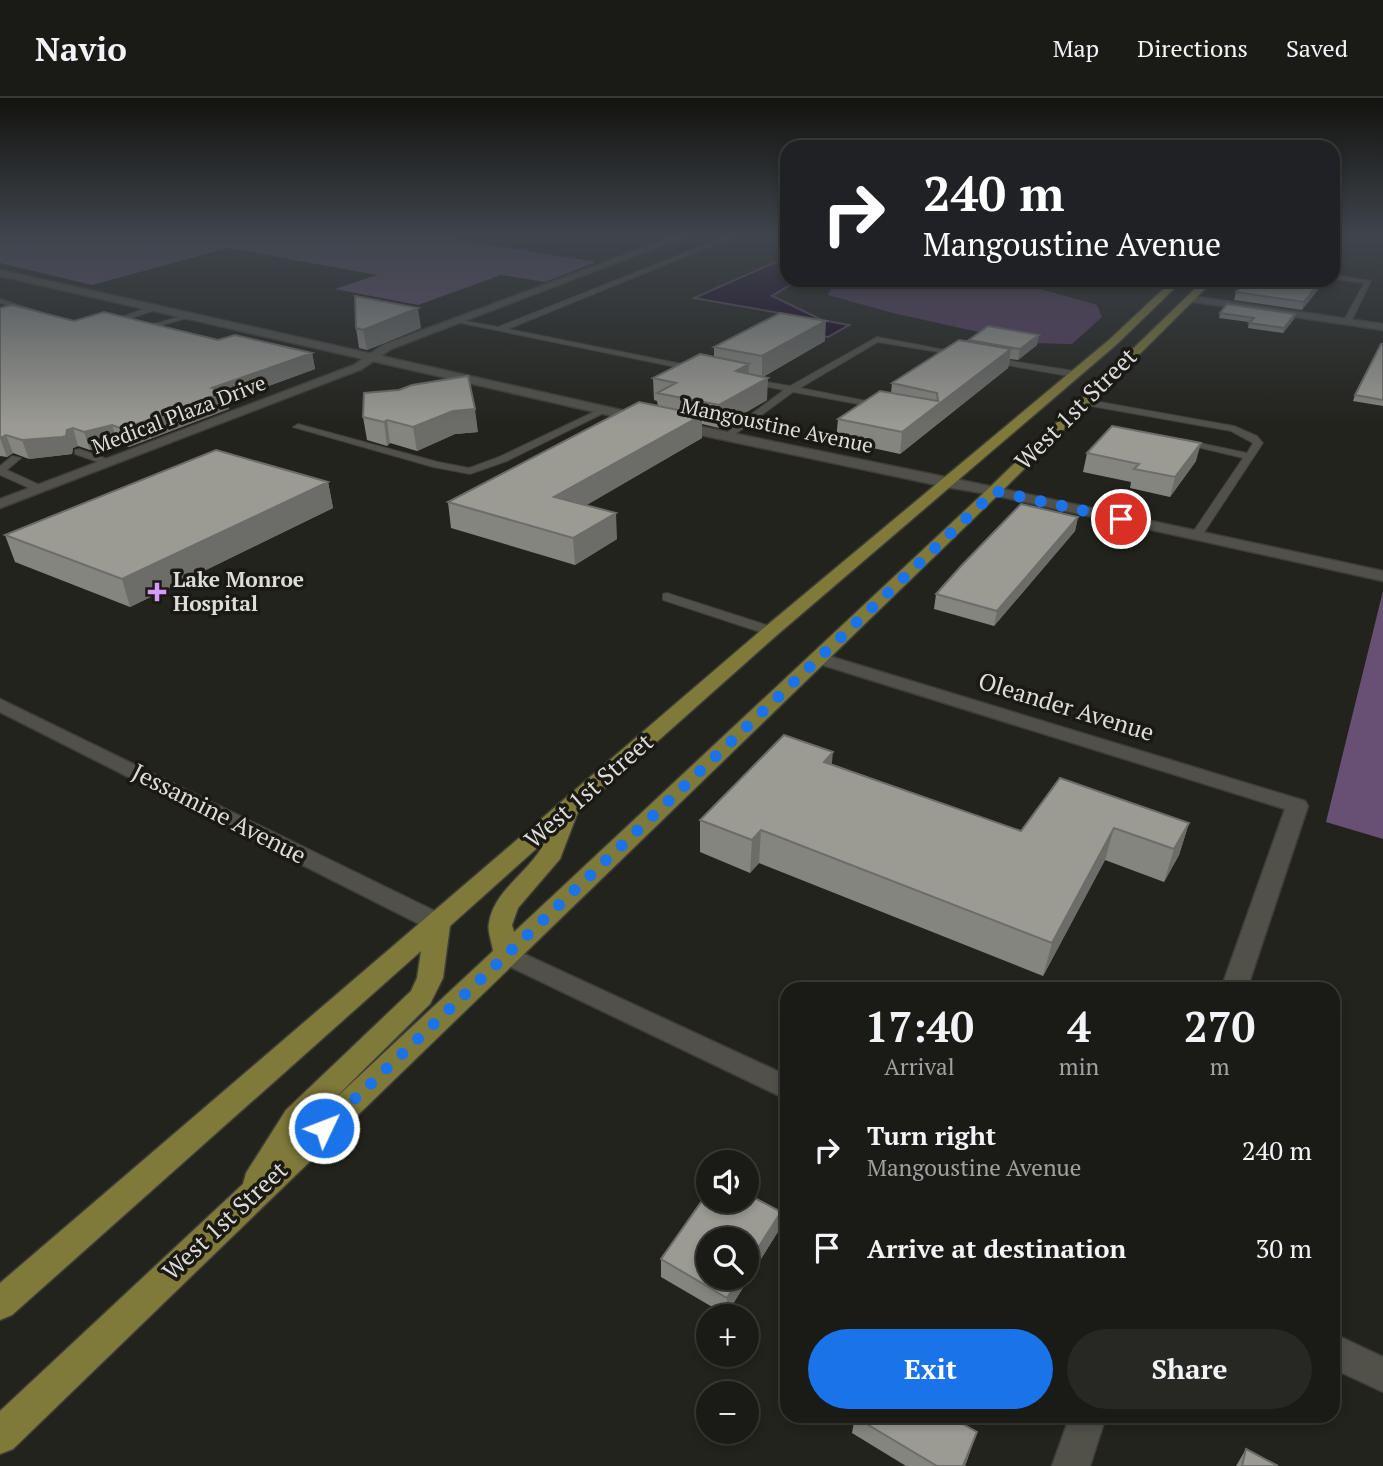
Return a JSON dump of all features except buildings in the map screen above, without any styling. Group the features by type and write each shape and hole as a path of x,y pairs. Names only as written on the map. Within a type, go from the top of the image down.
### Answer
{"main road":[{"name":"West 1st Street","path":"0,1304 771,631 1074,374 1157,299"},
{"name":"West 1st Street","path":"0,1436 995,491 1191,299"},
{"path":"507,955 500,925 507,905 550,859 570,808"},
{"path":"243,1205 296,1118 421,997 430,978 438,923"}],"street":[{"name":"Mangoustine Avenue","path":"112,299 605,410 946,483 995,491 1383,576"},
{"name":"Medical Plaza Drive","path":"0,504 358,367 387,347 515,299"},
{"path":"1191,299 1383,327"},
{"name":"Oleander Avenue","path":"819,658 1297,806 1236,982"},
{"name":"Jessamine Avenue","path":"0,705 438,923"},
{"path":"507,955 780,1085"},
{"path":"1340,1354 1383,1375"},
{"path":"1071,1466 1086,1423"}],"lane":[{"path":"499,330 576,299"},
{"path":"1348,321 1359,299"},
{"path":"0,301 51,318"},
{"path":"100,323 112,322 152,308"},
{"path":"112,322 142,329 190,316"},
{"path":"456,321 710,373"},
{"path":"727,436 792,389 877,339 968,355"},
{"path":"981,358 1074,374"},
{"path":"737,378 890,409"},
{"path":"1083,402 1147,418 1234,429 1254,438 1258,443 1197,535"},
{"path":"298,427 470,471 503,459 605,410"},
{"path":"1168,440 1250,456"},
{"path":"79,453 109,463"},
{"path":"16,458 0,471 40,489"},
{"path":"667,597 771,631"}],"shaded area":[{"path":"386,299 435,299 418,305"},
{"path":"699,299 778,299 822,320 849,325 828,337 774,326 791,315"},
{"path":"842,299 1075,299 1097,305 1102,317 1072,344 1028,343"},
{"path":"1383,591 1383,839 1326,822"}],"place":[{"name":"Lake Monroe Hospital","path":"157,592"}],"route":[{"path":"324,1128 995,491 1121,519"}]}
